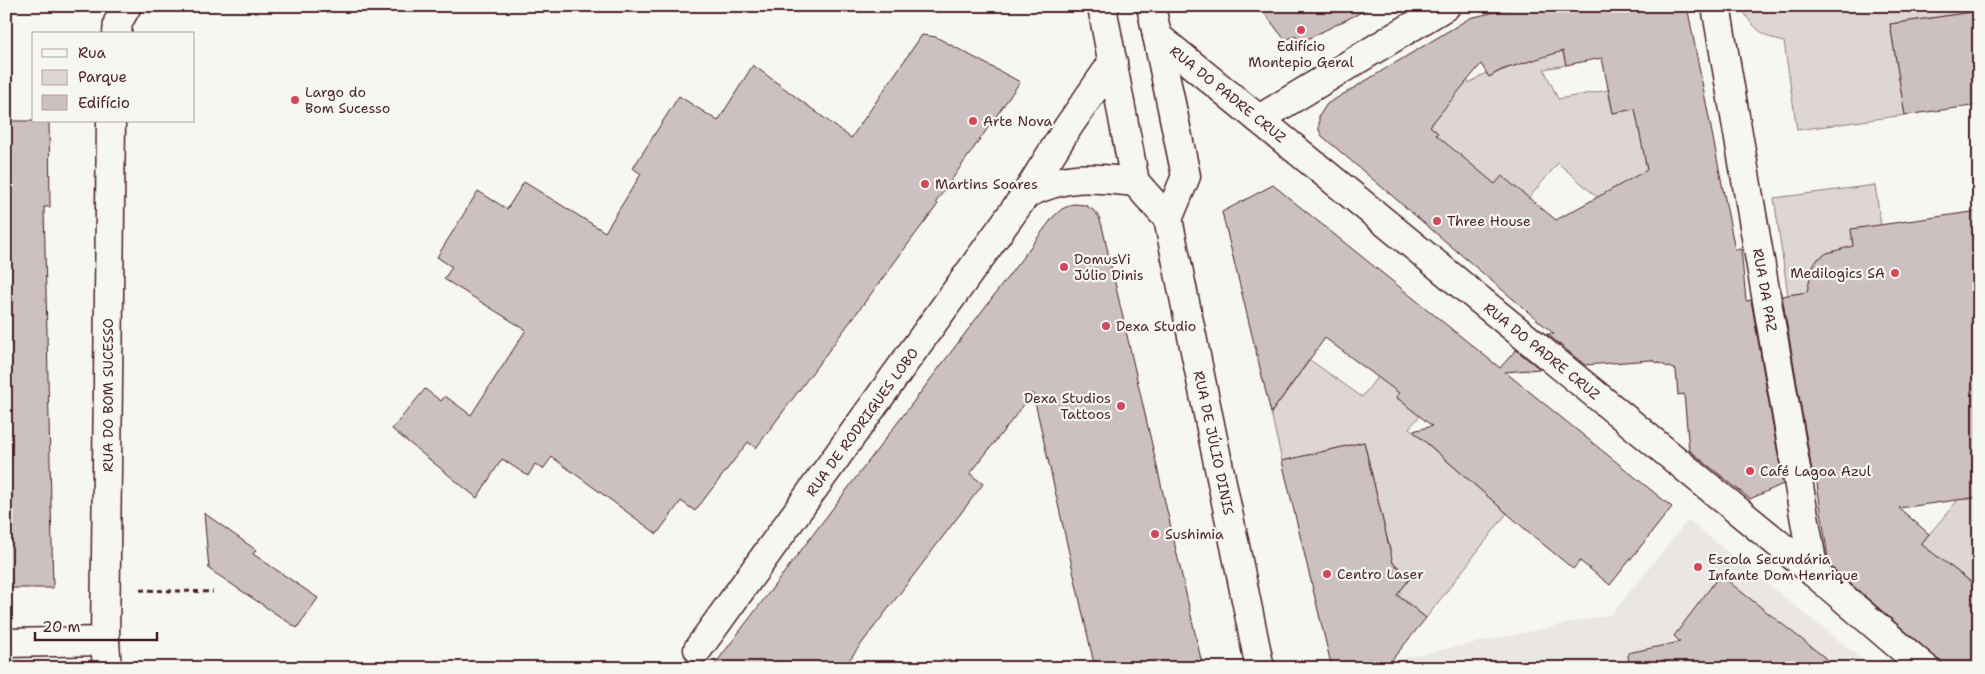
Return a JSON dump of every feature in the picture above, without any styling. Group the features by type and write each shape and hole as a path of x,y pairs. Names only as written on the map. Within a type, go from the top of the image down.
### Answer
{"street":[{"path":"117,32 118,22 127,6"},
{"path":"1105,6 1103,12 1135,182 1168,219 1186,176 1151,6"},
{"path":"1258,119 1446,6"},
{"name":"RUA DA PAZ","path":"1716,6 1814,574"},
{"name":"RUA DO PADRE CRUZ","path":"1157,36 1814,574 1925,668"},
{"name":"RUA DE RODRIGUES LOBO","path":"698,649 1026,194 1068,127 1113,62"},
{"name":"RUA DO BOM SUCESSO","path":"106,655 111,122"},
{"name":"RUA DE RODRIGUES LOBO","path":"1026,194 1050,182 1089,177 1135,182"},
{"name":"RUA DE JÚLIO DINIS","path":"1168,219 1260,668"},
{"path":"6,643 106,655"}],"path":[{"path":"107,589 213,592"}],"shaded area":[{"name":"Escola Secundária Infante Dom Henrique","path":"1688,520 1873,668 1357,668 1612,614"}],"green space":[{"path":"1741,6 1979,6 1979,11 1890,24 1905,115 1797,130 1784,42 1776,40 1758,30"},
{"path":"1562,47 1566,65 1544,69 1558,99 1608,90 1613,113 1635,109 1638,123 1651,120 1669,213 1597,197 1558,163 1529,198 1495,184 1428,145 1437,133 1430,126 1466,79 1469,83 1486,73 1489,77"},
{"path":"1875,185 1881,225 1853,247 1826,255 1815,262 1810,278 1810,292 1788,295 1774,198"},
{"path":"1310,360 1362,397 1390,360 1412,378 1396,397 1420,416 1409,428 1507,513 1426,618 1398,594 1411,577 1385,556 1390,550 1364,442 1282,461 1271,413"},
{"path":"1967,489 1968,499 1979,497 1979,588 1921,544"}],"building":[{"name":"Edifício Montepio Geral","path":"1259,6 1374,6 1299,43 1296,36 1285,40"},
{"path":"1520,6 1687,6 1735,250 1741,249 1746,301 1751,300 1783,484 1750,499 1689,450 1684,394 1678,395 1676,370 1651,360 1585,365 1547,334 1554,334 1322,136 1319,130 1319,116 1327,104 1470,18","holes":["1563,51 1566,65 1602,58 1613,113 1635,109 1647,170 1556,220 1502,176 1495,184 1436,135 1438,133 1430,126 1481,64 1489,77 1501,70"]},
{"path":"1979,11 1979,105 1905,115 1890,24"},
{"path":"922,35 936,37 1020,82 936,202 938,204 756,448 748,442 695,511 681,501 657,534 552,457 543,469 535,464 528,476 502,459 477,498 392,429 425,389 441,401 445,396 471,415 526,330 444,279 452,267 437,257 478,191 507,209 524,182 605,232 641,174 633,168 679,96 718,121 753,65 851,138"},
{"path":"6,121 49,122 50,207 44,207 53,588 6,588"},
{"path":"1273,185 1500,368 1516,350 1540,369 1505,372 1672,507 1610,585 1580,561 1573,569 1525,529 1413,431 1432,426 1396,397 1399,393 1325,338 1271,413 1222,212"},
{"path":"1073,204 1085,205 1093,210 1099,217 1102,226 1203,668 1095,668 1033,393 970,474 983,484 843,668 712,668 1054,216 1062,209"},
{"path":"1979,211 1979,497 1899,508 1929,534 1921,544 1979,588 1979,668 1948,668 1829,565 1815,470 1812,471 1782,296 1807,292 1812,268 1818,259 1827,253 1853,246 1851,229"},
{"path":"1364,442 1393,563 1411,577 1397,595 1426,618 1391,661 1357,668 1332,668 1282,461"},
{"path":"204,513 256,550 253,554 318,598 297,628 209,569"},
{"path":"1720,575 1838,668 1629,668 1628,653 1680,642 1674,636"}],"place":[{"name":"Edifício Montepio Geral","path":"1301,30"},
{"name":"Largo do Bom Sucesso","path":"295,100"},
{"name":"Arte Nova","path":"973,121"},
{"name":"Martins Soares","path":"925,184"},
{"name":"Three House","path":"1437,221"},
{"name":"DomusVi Júlio Dinis","path":"1064,267"},
{"name":"Medilogics SA","path":"1895,273"},
{"name":"Dexa Studio","path":"1106,326"},
{"name":"Dexa Studios Tattoos","path":"1121,406"},
{"name":"Café Lagoa Azul","path":"1750,471"},
{"name":"Sushimia","path":"1155,534"},
{"name":"Escola Secundária Infante Dom Henrique","path":"1698,567"},
{"name":"Centro Laser","path":"1327,574"}]}
